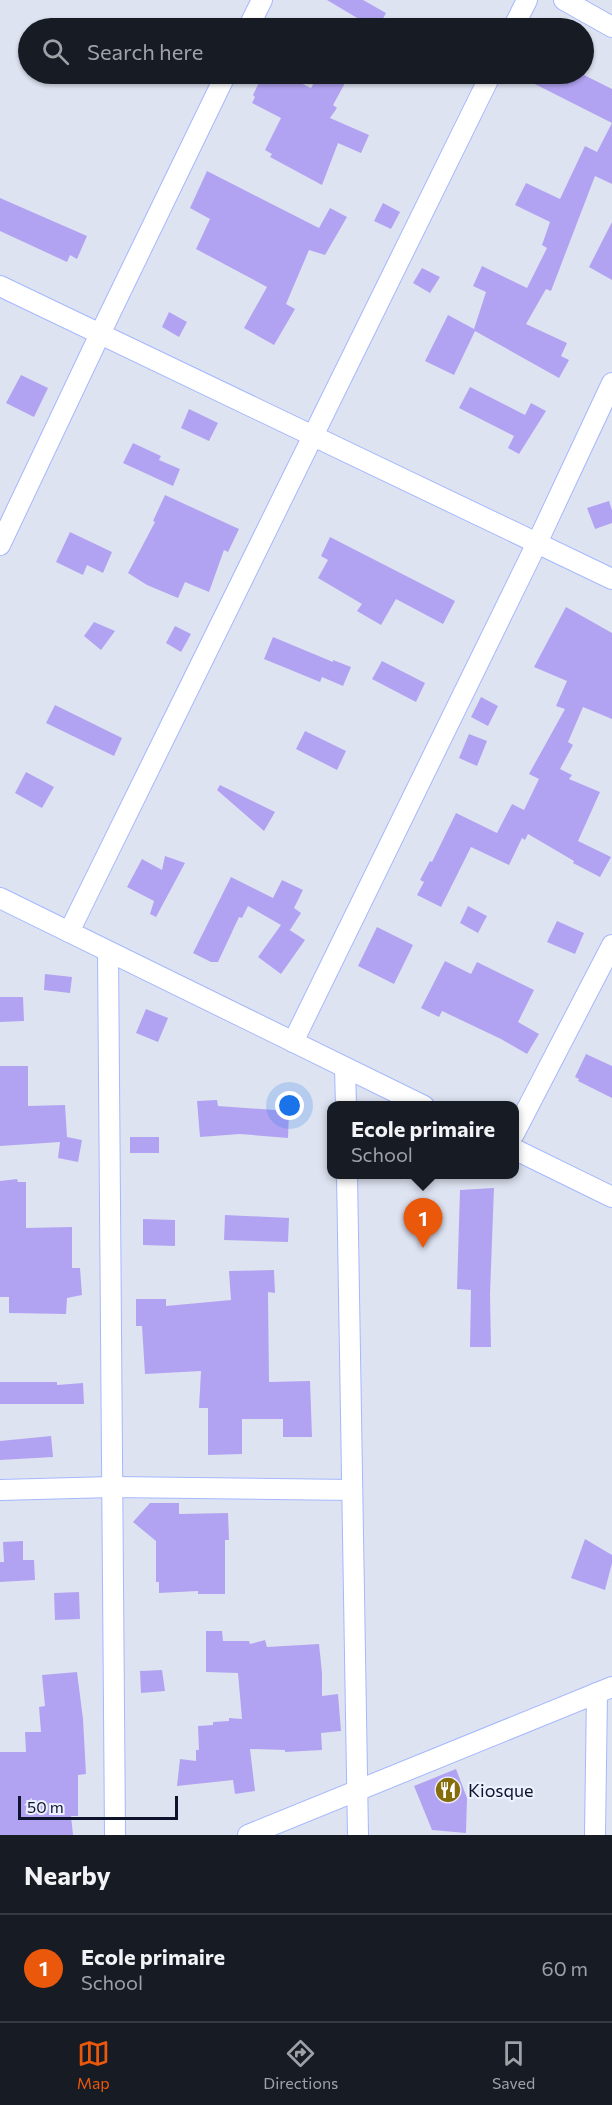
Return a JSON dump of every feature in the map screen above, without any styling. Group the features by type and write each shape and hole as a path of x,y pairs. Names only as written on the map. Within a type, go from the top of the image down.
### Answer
{"street":[{"path":"253,18 262,0"},
{"path":"518,18 527,0"},
{"path":"564,0 612,27"},
{"path":"0,545 221,84"},
{"path":"69,932 486,84"},
{"path":"0,286 612,579"},
{"path":"293,1042 537,543 612,382"},
{"path":"0,898 414,1101"},
{"path":"519,1124 612,945"},
{"path":"108,952 115,1835"},
{"path":"345,1068 346,1101"},
{"path":"519,1151 612,1197"},
{"path":"347,1179 358,1835"},
{"path":"0,1490 112,1487 352,1490"},
{"path":"248,1835 604,1690 595,1835"}],"building":[{"path":"327,0 363,0 386,13 383,18 357,18"},
{"path":"594,80 612,89 612,123 535,84 594,84"},
{"path":"258,84 302,84 311,88 313,84 345,84 333,105 337,108 330,118 369,135 361,153 338,143 322,185 270,157 272,154 265,150 281,118 252,103 255,97 253,95"},
{"path":"612,123 612,184 595,176 551,291 546,289 526,324 567,343 561,356 569,360 559,378 475,331 454,375 425,361 448,315 474,329 486,292 473,286 482,266 527,288 547,248 542,245 550,222 515,205 526,183 560,199 585,146 597,152"},
{"path":"207,171 319,228 330,208 347,217 325,255 309,250 286,304 295,309 274,345 244,328 267,287 196,249 210,219 190,208"},
{"path":"0,198 87,236 77,259 70,255 67,262 0,231"},
{"path":"383,203 400,212 391,229 374,221"},
{"path":"612,222 612,280 589,267"},
{"path":"422,268 440,277 430,293 413,283"},
{"path":"169,312 187,322 179,337 162,327"},
{"path":"21,375 48,388 34,417 6,403"},
{"path":"470,387 525,415 531,403 546,411 519,454 508,448 514,436 459,408"},
{"path":"189,409 218,423 209,441 181,428"},
{"path":"133,443 161,456 159,460 180,469 173,486 123,463"},
{"path":"165,495 239,529 228,552 224,550 209,592 185,582 178,598 147,585 128,573 155,522 153,521"},
{"path":"609,501 612,523 595,529 587,508"},
{"path":"70,532 112,552 103,573 87,565 83,575 56,562"},
{"path":"330,537 455,601 443,624 396,599 381,625 357,611 362,604 318,578 328,560 321,556"},
{"path":"566,607 612,633 612,719 583,707 568,742 573,745 560,769 572,775 569,779 600,792 578,841 611,857 600,877 573,863 574,861 528,834 525,840 522,838 509,865 471,847 441,907 417,895 424,882 420,880 430,861 432,862 456,813 497,833 512,804 524,810 539,779 529,774 565,709 556,706 567,681 534,667"},
{"path":"94,622 115,631 101,650 84,636"},
{"path":"175,626 191,634 181,652 166,643"},
{"path":"273,637 351,667 343,686 322,677 320,682 264,659"},
{"path":"382,661 425,683 416,702 372,679"},
{"path":"481,697 498,706 488,726 471,717"},
{"path":"55,705 122,738 114,756 46,723"},
{"path":"305,731 346,751 337,770 296,749"},
{"path":"469,734 487,741 477,766 459,758"},
{"path":"26,772 54,787 42,808 15,793"},
{"path":"220,785 275,812 264,831 217,790"},
{"path":"165,856 185,863 156,917 150,914 154,901 127,887 142,859 162,870"},
{"path":"231,877 273,898 282,880 303,890 294,908 301,913 290,930 288,929 305,940 281,974 258,957 281,925 248,906 242,918 239,917 218,962 211,962 193,953"},
{"path":"468,906 487,916 478,933 460,923"},
{"path":"557,921 584,933 575,954 547,942"},
{"path":"377,927 413,945 394,984 358,966"},
{"path":"445,961 471,974 477,962 534,990 518,1022 539,1034 527,1054 442,1011 439,1017 421,1008"},
{"path":"45,974 72,977 70,993 44,990"},
{"path":"0,997 23,997 24,1021 0,1022"},
{"path":"146,1009 168,1018 158,1042 136,1033"},
{"path":"586,1054 612,1066 612,1098 578,1081 579,1079 575,1077"},
{"path":"0,1066 28,1066 28,1106 65,1105 67,1137 82,1140 78,1162 58,1158 60,1142 0,1146"},
{"path":"217,1100 218,1106 289,1111 288,1138 240,1134 200,1137 197,1101"},
{"path":"130,1137 159,1137 159,1153 130,1153"},
{"path":"17,1179 18,1182 26,1182 26,1228 72,1227 72,1268 80,1268 82,1295 67,1298 66,1314 9,1313 9,1297 0,1297 0,1181"},
{"path":"494,1188 490,1294 491,1347 470,1347 471,1290 457,1289 460,1190"},
{"path":"225,1215 289,1218 288,1242 224,1240"},
{"path":"143,1219 175,1220 175,1246 143,1245"},
{"path":"274,1270 275,1293 268,1292 269,1382 310,1381 312,1437 283,1437 283,1419 242,1419 242,1454 208,1455 208,1408 199,1408 201,1371 145,1374 142,1326 136,1326 136,1299 166,1299 166,1306 231,1300 229,1271"},
{"path":"0,1382 57,1382 57,1385 83,1383 84,1404 0,1404"},
{"path":"51,1436 53,1457 0,1460 0,1441"},
{"path":"150,1503 179,1503 179,1514 228,1513 229,1540 225,1540 225,1594 198,1594 198,1591 159,1593 159,1582 156,1582 156,1541 133,1522"},
{"path":"585,1539 612,1555 605,1590 571,1578"},
{"path":"23,1541 23,1560 34,1560 35,1580 0,1582 0,1562 4,1562 3,1542"},
{"path":"79,1592 80,1619 55,1620 54,1593"},
{"path":"206,1631 222,1631 223,1641 249,1641 250,1644 265,1640 267,1647 319,1644 322,1696 338,1694 341,1731 321,1733 322,1750 285,1752 285,1750 250,1749 255,1791 235,1794 233,1780 177,1786 180,1759 196,1761 196,1750 199,1750 198,1726 229,1721 229,1718 242,1719 238,1673 206,1672"},
{"path":"162,1670 165,1691 141,1693 140,1671"},
{"path":"77,1672 83,1719 86,1774 78,1775 78,1816 71,1816 73,1835 0,1835 0,1752 26,1752 25,1732 41,1732 39,1707 45,1706 42,1675"},
{"path":"456,1769 467,1798 466,1833 432,1830 414,1786"}],"place":[{"name":"Ecole primaire","path":"423,1248"},
{"name":"Kiosque","path":"448,1790"}]}
